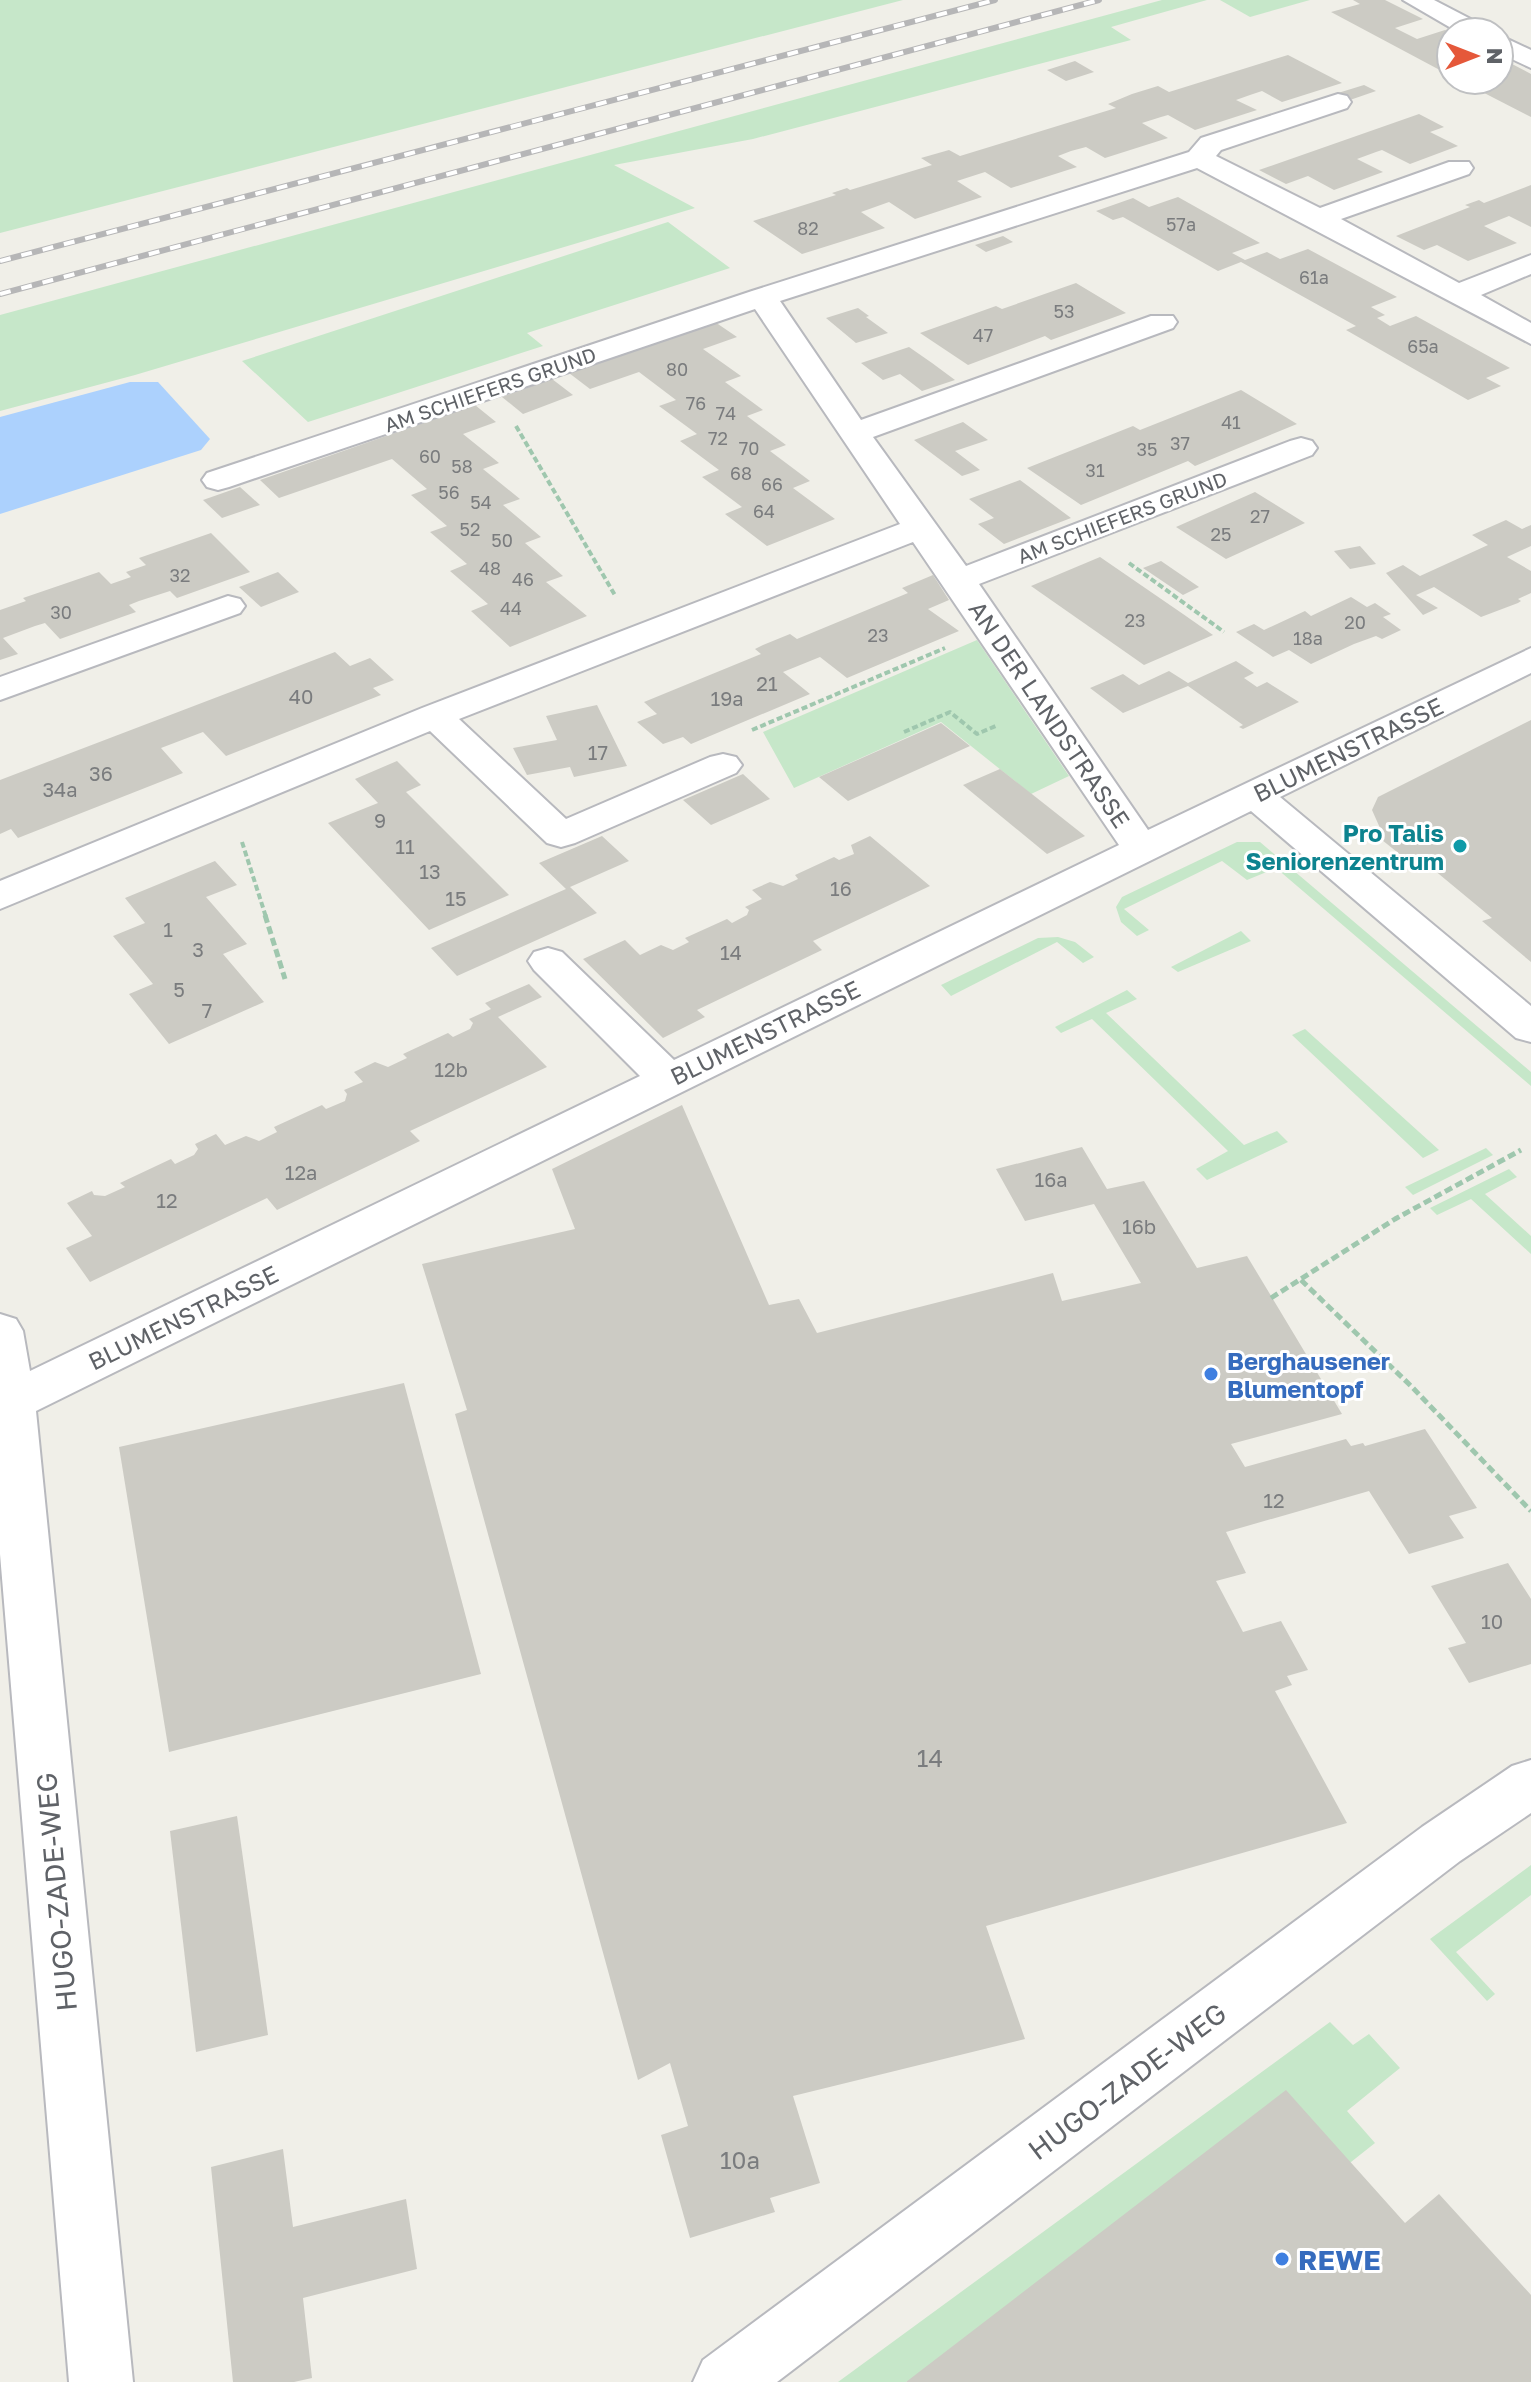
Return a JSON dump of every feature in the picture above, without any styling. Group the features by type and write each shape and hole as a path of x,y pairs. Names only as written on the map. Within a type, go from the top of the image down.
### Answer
{"street":[{"path":"1415,0 1446,16"},
{"name":"AM SCHIEFERS GRUND","path":"218,480 762,297 1199,158 1211,144 1338,102"},
{"path":"1199,158 1318,218 1531,335"},
{"path":"1318,218 1459,168"},
{"path":"1456,295 1531,264"},
{"path":"762,297 919,528 959,580"},
{"path":"854,433 1162,322"},
{"name":"AM SCHIEFERS GRUND","path":"959,580 1301,448"},
{"path":"0,896 435,716 919,528"},
{"name":"AN DER LANDSTRASSE","path":"959,580 1141,848"},
{"path":"0,689 228,606"},
{"name":"BLUMENSTRASSE","path":"5,1405 1531,659"},
{"path":"435,716 561,835 723,765"},
{"path":"1255,795 1531,1028"},
{"path":"548,961 668,1079"},
{"path":"0,1331 5,1405"},
{"name":"HUGO-ZADE-WEG","path":"5,1405 101,2382"},
{"name":"HUGO-ZADE-WEG","path":"725,2382 1441,1844 1531,1783"}],"path":[{"path":"481,393 511,419 639,636"},
{"path":"1086,531 1224,632"},
{"path":"723,765 723,742 990,628"},
{"path":"904,732 950,712 977,734 1043,705"},
{"path":"229,800 285,979"},
{"path":"1271,1298 1395,1219 1521,1150"},
{"path":"1301,1280 1411,1386 1531,1511"}],"green space":[{"path":"0,0 903,0 0,233"},
{"path":"1162,0 1207,0 1111,27 1131,40 753,139 614,165 695,208 135,375 0,411 0,315"},
{"path":"1220,0 1310,0 1250,17"},
{"path":"668,222 730,268 527,333 543,346 308,422 242,361"},
{"path":"977,640 1069,776 1031,794 941,722 794,788 763,732"},
{"path":"1237,842 1260,842 1531,1072 1531,1086 1276,868 1247,880 1222,861 1124,909 1149,930 1137,936 1121,922 1116,907 1122,897"},
{"path":"1241,931 1251,941 1178,972 1171,967"},
{"path":"1058,937 1075,942 1094,957 1083,963 1057,942 951,996 941,985 1038,938"},
{"path":"1127,990 1137,999 1106,1013 1244,1145 1277,1131 1288,1142 1207,1180 1196,1169 1228,1151 1092,1019 1061,1033 1055,1027"},
{"path":"1305,1029 1439,1150 1423,1158 1292,1035"},
{"path":"1486,1148 1493,1155 1413,1195 1405,1187"},
{"path":"1509,1169 1517,1177 1485,1194 1531,1236 1531,1254 1471,1199 1437,1215 1430,1208"},
{"path":"1531,1865 1531,1895 1456,1952 1495,1994 1487,2001 1430,1939"},
{"path":"1330,2022 1353,2045 1369,2034 1400,2068 1347,2111 1375,2143 1351,2162 906,2382 838,2382"}],"water":[{"path":"130,382 158,382 210,439 201,450 0,514 0,417"}],"building":[{"path":"1353,0 1385,0 1423,19 1395,28 1417,39 1435,33 1435,67 1331,12 1360,4"},
{"path":"1288,55 1342,83 1282,102 1262,91 1236,100 1257,110 1195,130 1168,115 1142,123 1168,138 1105,158 1086,147 1071,151 1058,156 1077,167 1011,188 985,172 957,181 982,197 915,219 889,202 861,212 885,228 802,254 753,221 836,195 832,193 847,188 850,190 932,165 921,158 949,150 960,156 1116,108 1108,104 1132,94 1158,86 1169,92"},
{"path":"1075,61 1094,72 1066,81 1047,70"},
{"path":"1515,66 1531,74 1531,117 1490,96 1515,96"},
{"path":"1364,85 1376,91 1350,100 1338,93"},
{"path":"1419,114 1444,127 1430,132 1458,146 1410,164 1382,150 1376,152 1357,159 1383,172 1334,190 1308,176 1286,184 1259,170"},
{"path":"1531,185 1531,227 1509,216 1484,226 1517,243 1468,261 1437,245 1424,250 1396,236 1470,207 1465,205 1479,200 1484,203"},
{"path":"1178,197 1260,243 1232,253 1245,260 1267,252 1280,259 1308,249 1397,297 1371,307 1385,315 1377,318 1390,326 1416,316 1510,368 1486,378 1501,386 1468,400 1346,330 1356,326 1241,262 1218,271 1123,217 1113,220 1096,211 1133,198 1149,207"},
{"path":"1003,236 1013,242 986,252 975,245"},
{"path":"1076,283 1126,313 1051,340 1045,336 968,365 920,333 996,306 1002,309"},
{"path":"858,308 888,333 856,343 826,318"},
{"path":"715,322 737,337 703,349 741,376 725,382 763,410 747,416 786,445 770,451 810,481 793,488 835,519 767,546 725,514 742,507 702,477 719,470 680,441 697,434 659,406 676,400 639,372 590,389 569,373"},
{"path":"909,347 955,380 922,391 900,374 883,380 861,363"},
{"path":"552,379 573,395 523,414 502,397"},
{"path":"1241,390 1297,424 1195,466 1188,461 1081,505 1027,468 1133,426 1140,430"},
{"path":"475,405 496,422 463,434 499,463 483,469 520,499 503,505 541,537 525,543 563,576 546,582 587,616 510,647 471,611 488,604 450,571 467,564 430,532 447,526 411,495 427,489 392,459 279,498 260,480"},
{"path":"963,422 988,440 955,451 980,470 962,476 914,440"},
{"path":"1020,480 1071,518 1004,544 978,524 994,518 969,499"},
{"path":"240,487 260,505 222,518 203,500"},
{"path":"1255,492 1305,523 1226,559 1176,527"},
{"path":"1506,520 1522,529 1531,525 1531,546 1507,557 1531,571 1531,593 1518,599 1521,601 1518,603 1481,617 1434,587 1416,595 1438,608 1423,615 1386,573 1403,565 1420,576 1488,545 1472,535"},
{"path":"211,533 250,572 177,598 170,591 139,601 129,605 136,612 60,639 45,623 35,626 3,638 18,654 0,660 0,610 26,601 23,598 99,572 111,584 131,577 126,572 146,565 139,558"},
{"path":"1360,546 1376,564 1350,569 1334,551"},
{"path":"1100,557 1213,635 1144,665 1031,586"},
{"path":"1161,561 1199,587 1183,595 1143,568"},
{"path":"278,572 299,592 261,607 239,587"},
{"path":"933,575 949,600 928,609 959,631 847,678 820,657 783,672 810,694 691,744 683,737 663,744 637,722 657,714 644,702 761,654 755,649 763,645 790,634 797,639 908,593 902,588"},
{"path":"1351,597 1367,607 1375,603 1391,614 1383,617 1401,630 1382,639 1376,636 1354,644 1311,664 1289,650 1273,657 1236,632 1254,624 1264,630 1305,611 1311,616"},
{"path":"335,652 350,666 370,658 394,680 373,688 381,695 226,756 203,732 161,748 183,773 18,838 11,829 0,834 0,780"},
{"path":"1236,661 1254,673 1244,678 1257,687 1267,682 1299,702 1243,729 1239,727 1243,725 1188,686 1123,713 1090,688 1123,674 1139,685 1169,671 1188,683"},
{"path":"597,705 627,766 574,777 570,767 527,775 513,748 557,740 546,716"},
{"name":"Pro Talis Seniorenzentrum","path":"1531,720 1531,962 1482,921 1492,918 1422,860 1412,864 1372,832 1380,828 1372,810 1378,797"},
{"path":"941,723 970,746 848,801 819,777"},
{"path":"397,761 421,785 406,792 509,895 429,930 328,823 378,803 355,779"},
{"path":"1000,769 1085,836 1047,854 963,785"},
{"path":"743,774 770,799 711,825 683,800"},
{"path":"602,836 629,861 570,887 597,913 457,976 431,948 566,889 539,863"},
{"path":"870,836 930,886 813,941 822,950 697,1010 705,1017 663,1038 583,959 625,940 640,955 661,945 673,950 689,942 685,938 727,919 732,923 747,915 749,910 745,907 762,899 752,890 770,882 783,886 798,879 795,875 834,857 839,860 854,854 851,845"},
{"path":"215,861 237,885 206,897 247,944 223,954 264,1002 169,1044 129,994 153,984 113,936 145,923 125,898"},
{"path":"529,984 542,997 498,1017 547,1067 410,1131 420,1141 277,1210 267,1198 90,1282 66,1248 92,1236 67,1203 92,1191 94,1195 105,1196 125,1187 120,1183 171,1159 175,1164 194,1155 198,1149 195,1144 216,1134 225,1145 246,1136 259,1141 277,1132 274,1127 322,1105 326,1109 345,1101 347,1094 344,1090 363,1082 354,1072 375,1062 388,1067 407,1058 403,1054 448,1033 453,1037 470,1029 473,1023 469,1019 491,1009 485,1003"},
{"path":"682,1105 769,1305 799,1299 817,1333 1053,1273 1062,1301 1141,1283 1094,1204 1025,1221 996,1169 1082,1147 1107,1189 1144,1181 1197,1268 1247,1256 1342,1414 1231,1444 1245,1467 1346,1439 1351,1446 1363,1443 1365,1446 1425,1429 1477,1508 1449,1516 1464,1538 1409,1554 1369,1491 1226,1532 1246,1573 1216,1581 1243,1632 1281,1621 1308,1670 1287,1676 1292,1685 1275,1691 1347,1823 986,1926 1025,2039 793,2096 820,2183 770,2198 775,2212 690,2238 661,2135 688,2126 670,2063 638,2080 455,1414 467,1410 422,1264 575,1229 552,1169"},
{"path":"404,1383 481,1674 169,1752 119,1447"},
{"path":"1508,1563 1531,1599 1531,1664 1469,1683 1448,1648 1466,1643 1431,1586"},
{"path":"237,1816 268,2035 196,2052 170,1831"},
{"name":"REWE","path":"1286,2090 1405,2223 1439,2194 1531,2295 1531,2382 906,2382"},
{"path":"283,2149 293,2227 406,2199 417,2269 303,2298 312,2378 294,2382 233,2382 211,2167"}],"railway":[{"path":"0,261 995,0"},
{"path":"0,294 1099,0"}],"place":[{"name":"Pro Talis Seniorenzentrum","path":"1460,846"},
{"name":"Berghausener Blumentopf","path":"1211,1374"},
{"name":"REWE","path":"1282,2259"}]}
